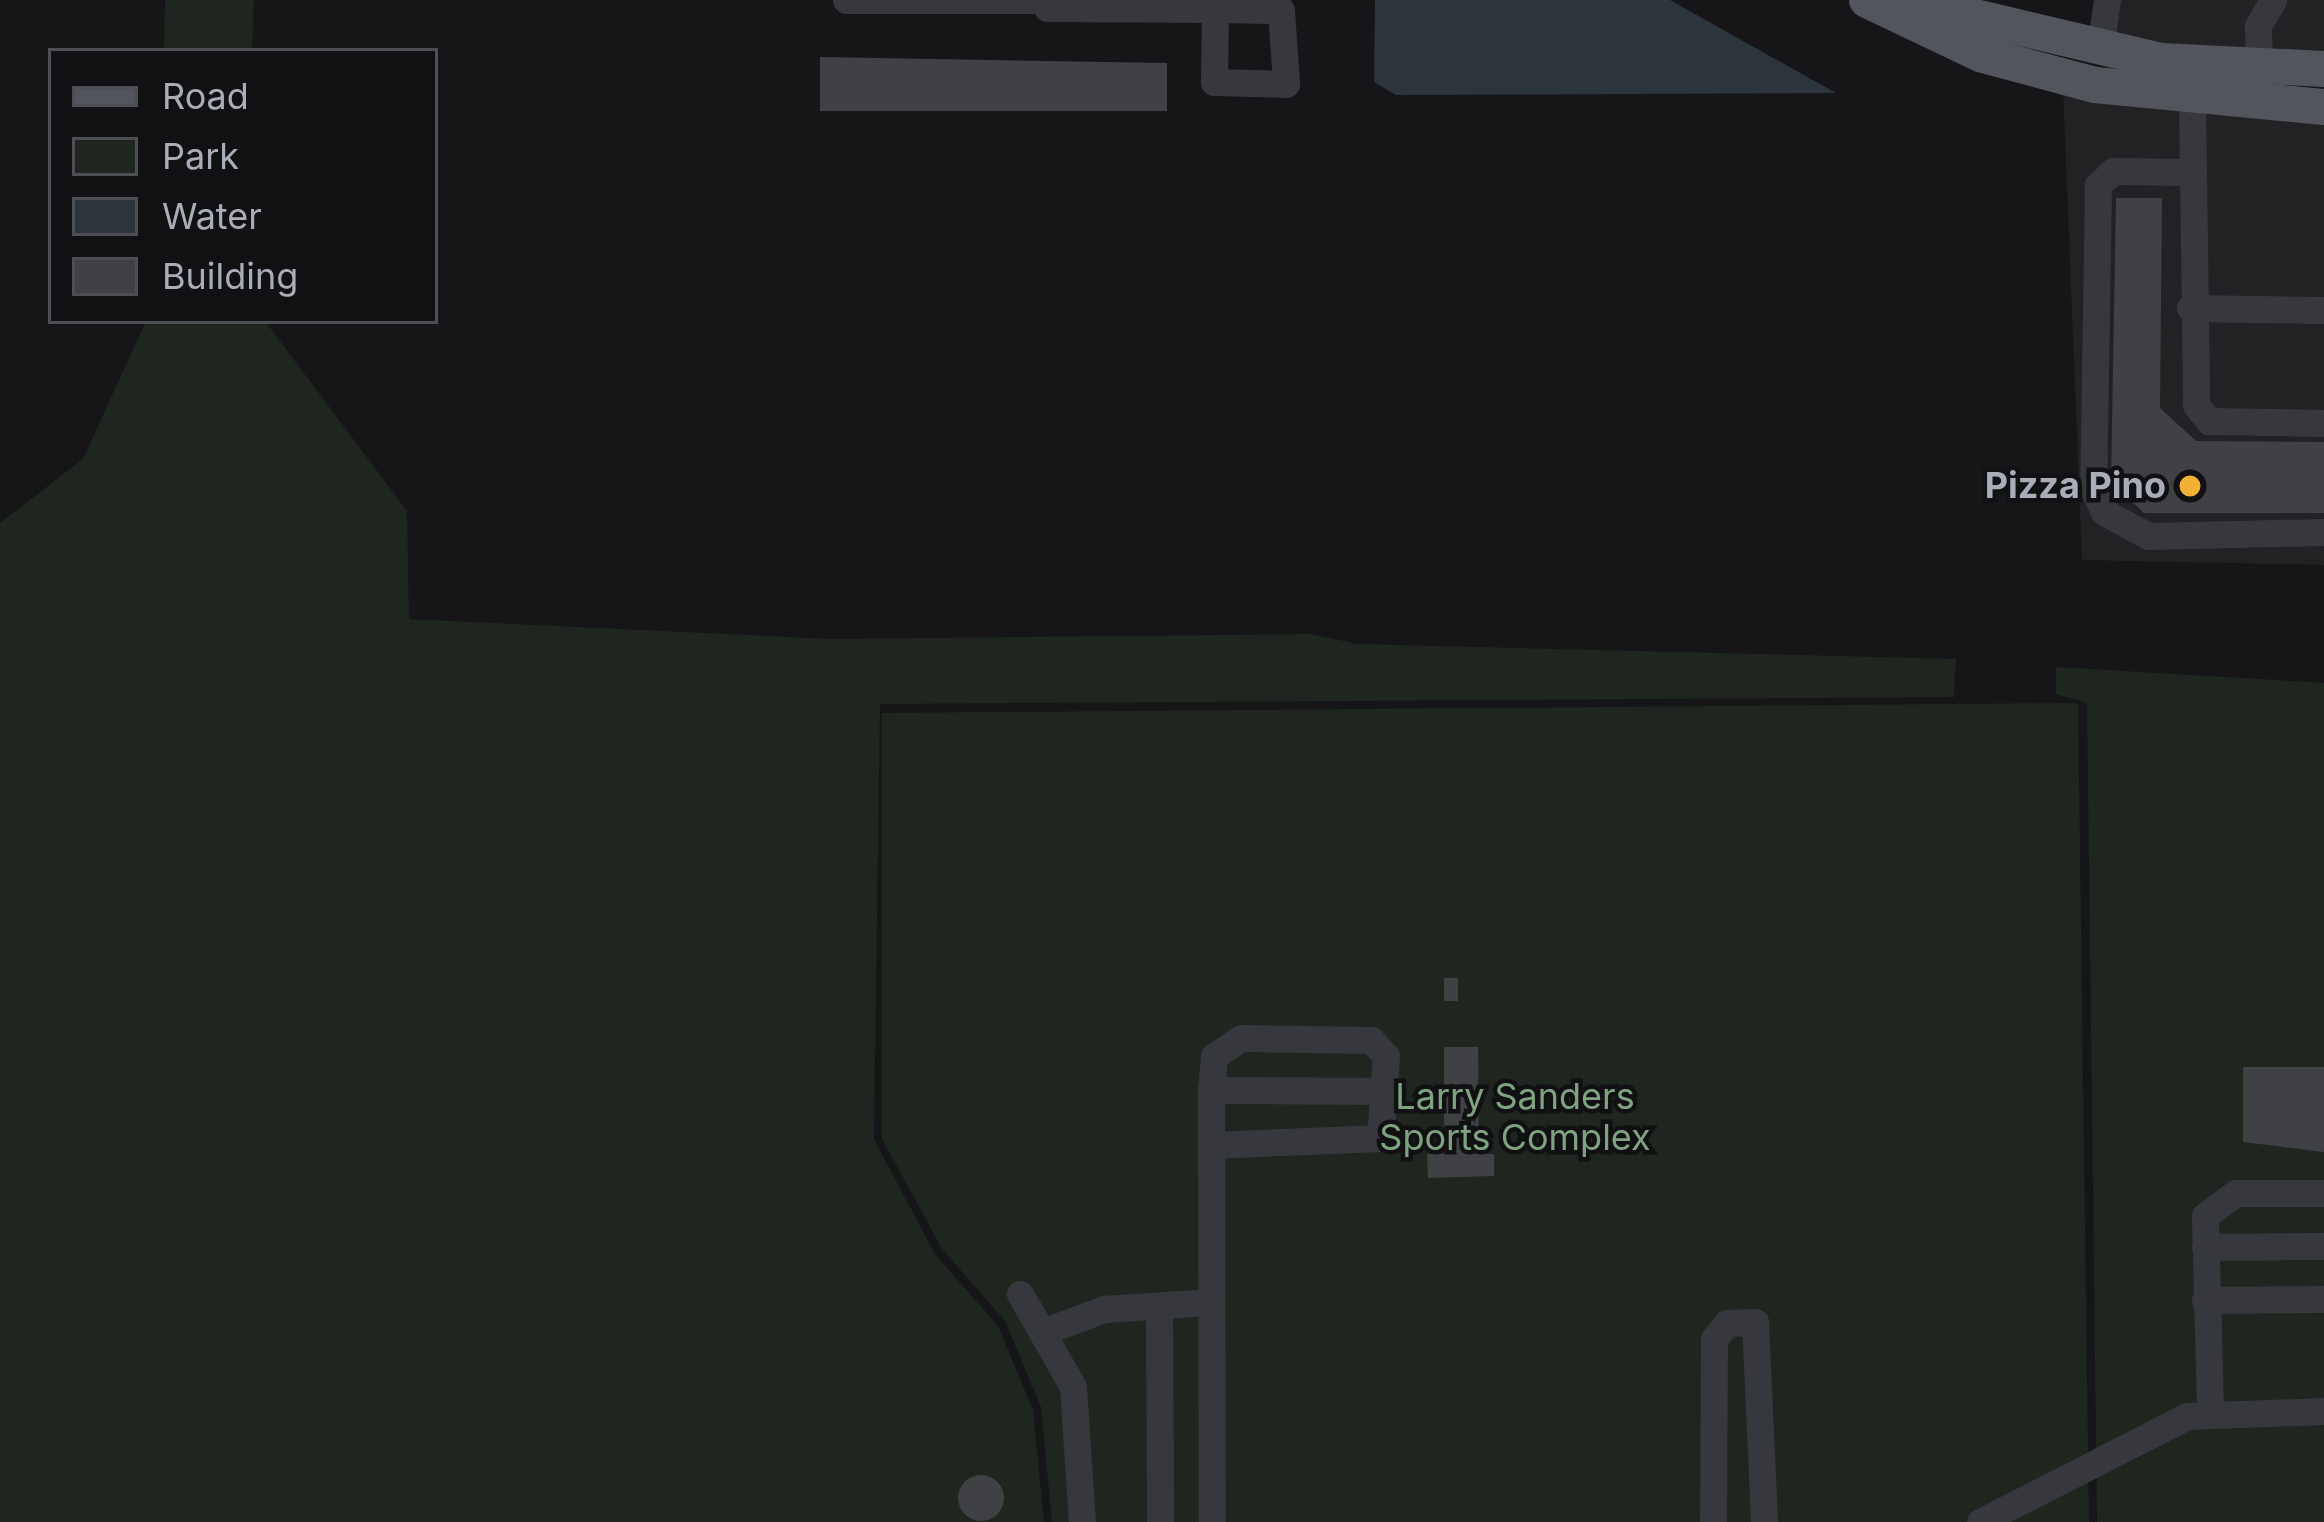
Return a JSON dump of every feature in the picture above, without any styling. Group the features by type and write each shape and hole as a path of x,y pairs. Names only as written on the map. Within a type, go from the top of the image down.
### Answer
{"main road":[{"path":"1867,0 1980,54 2192,102 2324,106"},
{"path":"1903,0 2100,49 2259,68 2324,69"}],"street":[{"path":"846,0 1214,9"},
{"path":"2100,49 2107,0"},
{"path":"2259,68 2258,26 2273,0"},
{"path":"2192,102 2190,392 2209,421 2324,423"},
{"path":"2190,172 2114,171 2098,185 2093,488 2104,512 2147,536 2324,532"},
{"path":"2190,308 2324,310"},
{"path":"1211,1145 1370,1143 1386,1129 1386,1055 1371,1040 1241,1038 1214,1057 1210,1090 1212,1522"},
{"path":"1210,1090 1387,1091"},
{"path":"2210,1409 2205,1247 2215,1202 2324,1193"},
{"path":"2205,1247 2324,1246"},
{"path":"1020,1294 1048,1330 1076,1402 1082,1522"},
{"path":"2205,1300 2324,1299"},
{"path":"1048,1330 1104,1309 1159,1309 1210,1302"},
{"path":"1159,1309 1160,1522"},
{"path":"1713,1522 1714,1340 1727,1323 1755,1322 1764,1522"},
{"path":"1981,1522 2210,1409 2324,1412"}],"shaded area":[{"path":"2111,0 2324,0 2324,58 2111,40"},
{"path":"2063,88 2212,115 2324,118 2324,565 2082,560"}],"green space":[{"path":"165,0 254,0 252,48 164,48"},
{"path":"145,324 267,324 407,511 409,619 830,639 1310,634 1358,644 1956,659 1954,697 880,704 874,1139 935,1254 998,1326 1033,1410 1044,1522 0,1522 0,523 83,459"},
{"path":"2056,667 2324,683 2324,1522 2097,1522 2087,703 2056,694"},
{"name":"Larry Sanders Sports Complex","path":"2078,703 2089,1522 1052,1522 1041,1407 1005,1321 942,1249 882,1139 882,713"}],"water":[{"path":"1375,0 1670,0 1836,93 1396,95 1374,82"}],"building":[{"path":"820,57 1167,63 1167,111 820,111"},
{"path":"2116,198 2162,198 2160,408 2196,441 2324,442 2324,513 2144,513 2111,482"},
{"path":"1444,978 1458,978 1458,1001 1444,1001"},
{"path":"1444,1047 1478,1047 1479,1154 1494,1154 1494,1176 1428,1178 1427,1154 1444,1154"},
{"path":"2243,1067 2324,1067 2324,1152 2243,1142"},
{"path":"981,1475 997,1482 1004,1498 997,1514 981,1521 965,1514 958,1498 965,1482"}],"place":[{"name":"Pizza Pino","path":"2190,486"}]}
